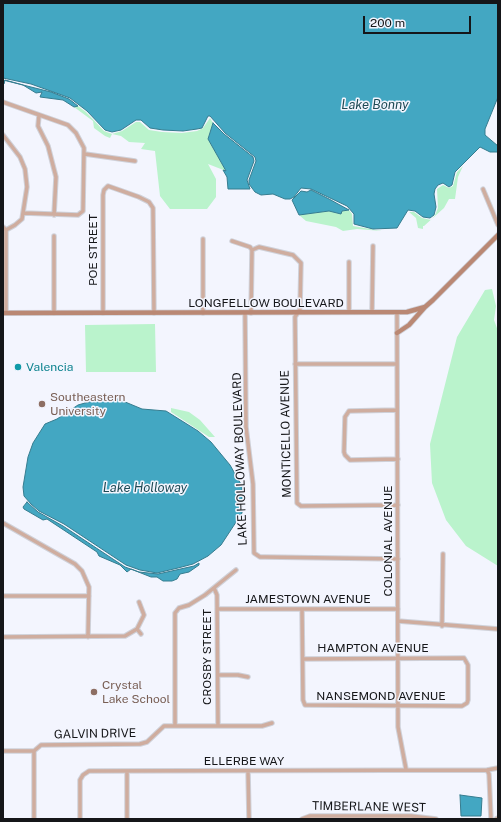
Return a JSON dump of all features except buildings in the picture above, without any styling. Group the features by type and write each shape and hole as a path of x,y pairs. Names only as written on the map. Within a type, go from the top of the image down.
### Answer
{"street":[{"path":"3,102 72,129 80,138 85,154 83,211 78,215 24,213"},
{"path":"39,115 38,126 50,151 56,177 54,215"},
{"path":"3,134 16,150 24,169 27,187 24,213 19,222 4,229 4,313"},
{"path":"85,154 135,161"},
{"name":"POE STREET","path":"103,313 103,195 106,187 111,187 149,202 153,208 154,313"},
{"path":"483,189 498,225"},
{"path":"397,333 409,325 498,234"},
{"path":"54,236 54,313"},
{"path":"202,313 203,239"},
{"path":"232,241 250,246 252,250 252,313"},
{"name":"MONTICELLO AVENUE","path":"252,250 259,246 293,255 301,262 300,309 295,317 297,503 302,506 398,505"},
{"path":"372,312 373,246"},
{"path":"349,262 349,312"},
{"name":"LONGFELLOW BOULEVARD","path":"4,313 397,313 425,307"},
{"name":"LAKE HOLLOWAY BOULEVARD","path":"245,313 246,427 253,484 253,549 256,556 265,558 398,559"},
{"name":"COLONIAL AVENUE","path":"397,313 398,731 406,769"},
{"path":"295,364 397,364"},
{"path":"397,410 349,411 345,417 344,452 350,460 398,460"},
{"path":"3,523 79,567 88,582 88,637"},
{"path":"442,626 444,554"},
{"path":"175,726 174,616 176,610 197,600 236,570"},
{"name":"CROSBY STREET","path":"214,588 217,595 218,726"},
{"path":"3,596 88,596"},
{"path":"3,637 122,637 137,629 144,615 139,602"},
{"name":"JAMESTOWN AVENUE","path":"217,609 398,609"},
{"path":"302,609 303,659"},
{"path":"398,622 498,629"},
{"path":"137,629 141,634"},
{"name":"HAMPTON AVENUE","path":"303,659 464,658 468,662 468,700 465,705 459,706"},
{"name":"NANSEMOND AVENUE","path":"303,659 304,704 307,706 459,706"},
{"path":"218,675 238,675 248,677"},
{"name":"GALVIN DRIVE","path":"3,751 34,751 42,745 140,744 147,742 164,726 262,726 272,723"},
{"path":"34,751 34,819"},
{"name":"ELLERBE WAY","path":"80,819 80,780 84,774 89,772 406,769 487,770 498,768"},
{"path":"487,770 489,774 491,819"},
{"path":"126,771 127,819"},
{"path":"248,771 249,819"},
{"name":"TIMBERLANE WEST","path":"302,819 310,816 411,816 436,819"}],"green space":[{"path":"78,106 86,112 104,131 112,134 110,138 94,128 93,121 74,107"},
{"path":"210,118 213,123 208,139 226,171 208,164 216,179 216,197 207,209 170,209 160,196 155,151 141,149 145,143 129,142 121,136 112,134 122,131 136,122 140,122 149,130 162,132 182,133 197,131 203,128"},
{"path":"463,166 458,177 455,199 449,199 444,208 432,219 438,208 437,189 443,185 449,188 453,186 457,172"},
{"path":"349,210 352,214 353,226 382,231 357,229 343,231 336,227 306,221 299,215 329,211 341,214 342,211"},
{"path":"409,212 414,212 422,218 431,220 423,226 423,229 418,228 416,218"},
{"path":"492,289 496,306 494,320 498,331 498,566 466,546 446,520 432,483 430,444 457,337 485,290"},
{"path":"155,324 156,372 86,372 85,325"},
{"path":"171,408 189,412 200,420 215,437 209,437 171,412"}],"water":[{"name":"Lake Bonny","path":"3,3 498,3 498,97 485,129 485,135 498,146 498,152 490,152 480,147 455,172 452,185 449,187 443,183 438,185 434,194 436,207 434,215 430,218 423,217 415,211 408,210 397,228 373,229 354,224 354,214 347,206 311,189 301,188 294,197 290,199 285,199 273,194 261,195 255,192 249,184 249,180 256,161 255,157 225,133 210,116 208,116 202,128 197,129 183,131 163,130 150,128 141,120 136,120 121,130 112,132 105,130 87,111 70,98 31,84 3,78"},
{"path":"23,85 51,92 69,99 78,106 74,107 63,100 40,97 42,92 36,93"},
{"path":"213,123 224,134 253,157 254,161 247,180 250,189 228,189 227,177 223,170 226,171 208,139"},
{"path":"311,190 349,210 342,211 341,214 329,211 299,215 292,200 301,191 307,192"},
{"name":"Lake Holloway","path":"99,399 118,399 142,409 166,411 198,431 211,442 230,465 242,486 242,513 221,545 208,556 193,564 157,573 140,570 126,565 64,524 39,511 24,496 23,487 28,457 33,443 45,424 57,419 78,405"},
{"path":"27,502 38,512 63,526 125,567 131,569 127,572 120,565 99,556 97,552 47,519 43,520 24,509 23,507"},
{"path":"199,563 199,565 189,572 180,574 177,579 172,581 163,581 157,577 151,577 134,570 158,574 194,566"},
{"path":"460,795 482,798 481,816 461,816"}],"place":[{"name":"Valencia","path":"18,367"},
{"name":"Southeastern University","path":"42,404"},
{"name":"Crystal Lake School","path":"94,692"}]}
